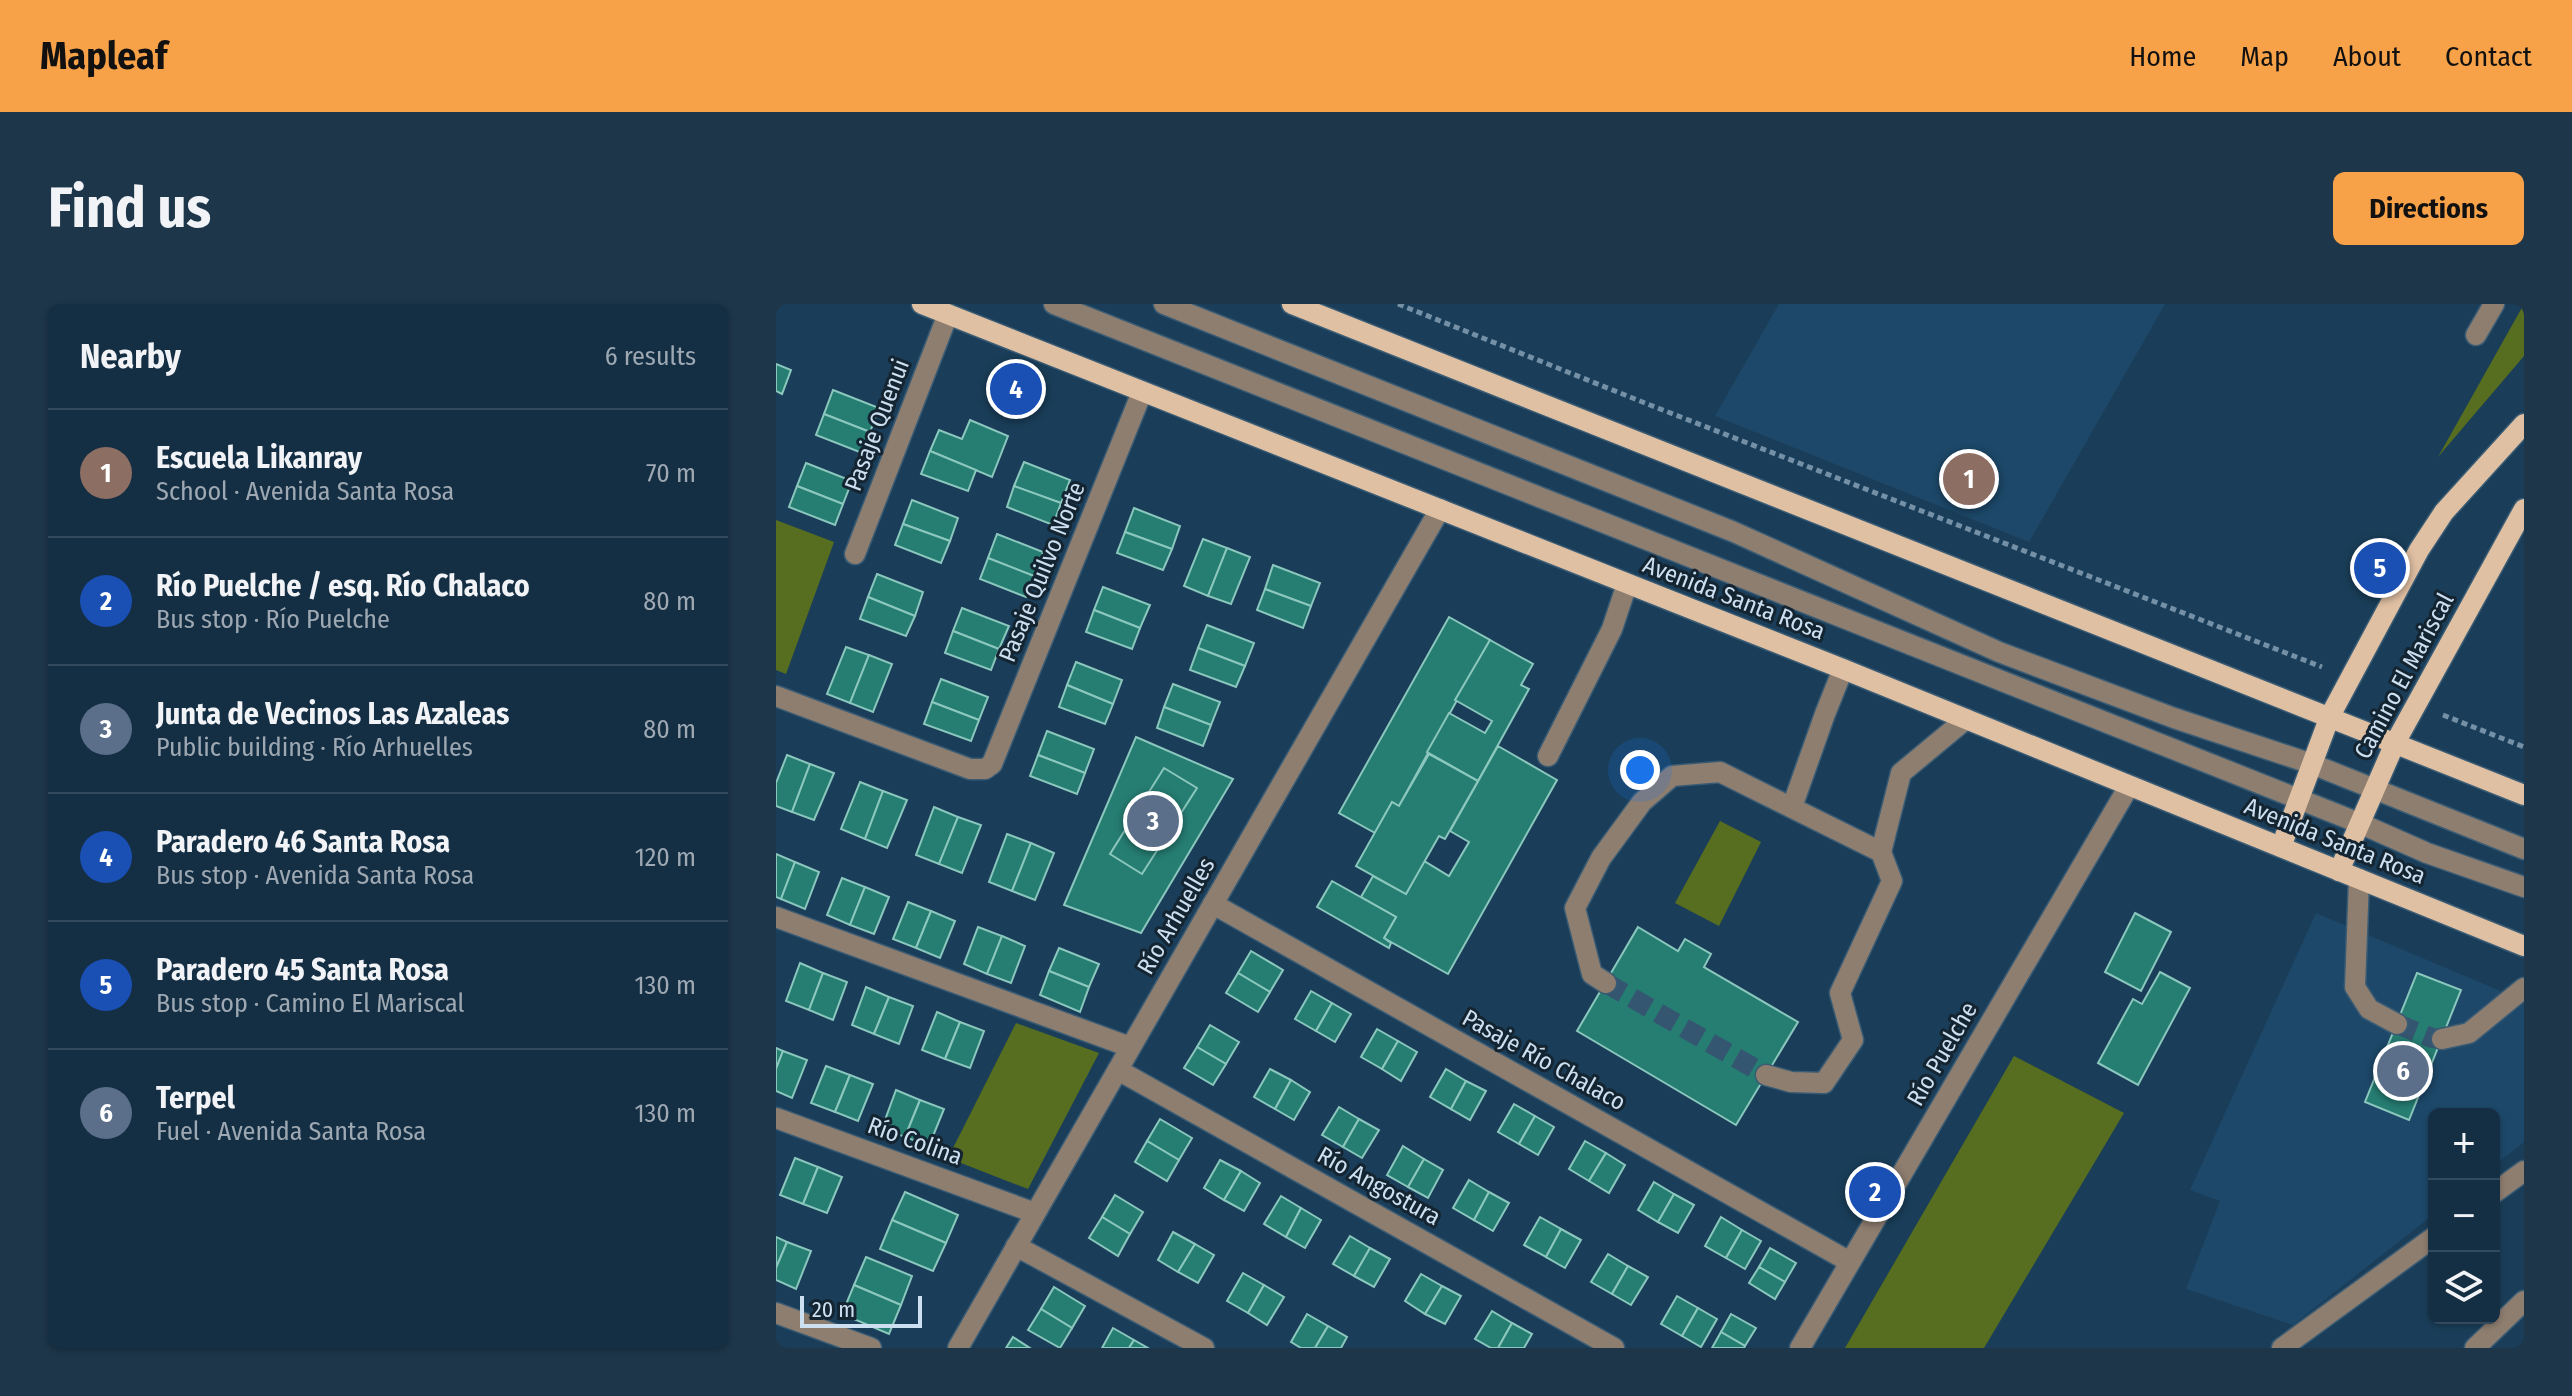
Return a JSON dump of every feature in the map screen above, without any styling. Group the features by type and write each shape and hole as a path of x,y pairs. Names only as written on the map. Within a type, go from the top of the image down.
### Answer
{"main road":[{"name":"Avenida Santa Rosa","path":"922,304 1843,669 2524,946"},
{"path":"1292,304 2524,795"},
{"name":"Camino El Mariscal","path":"2281,847 2330,716 2419,550 2444,512 2524,424"},
{"name":"Camino El Mariscal","path":"2339,871 2395,743 2524,509"}],"street":[{"path":"1054,304 2299,799 2427,853 2524,887"},
{"path":"1164,304 1734,532 1999,652 2174,718 2312,764 2524,849"},
{"path":"2476,335 2494,304"},
{"name":"Pasaje Quenui","path":"855,554 948,314"},
{"name":"Pasaje Quilvo Norte","path":"776,696 970,769 985,769 996,758 1142,392"},
{"name":"Río Arhuelles","path":"958,1348 1440,509"},
{"path":"1548,756 1612,629 1627,584"},
{"path":"1792,807 1843,669"},
{"path":"1766,1075 1791,1082 1824,1083 1853,1040 1840,993 1892,881 1881,852 1901,773 1966,719"},
{"path":"1606,983 1592,974 1575,908 1601,858 1642,802 1672,776 1720,772 1881,852"},
{"name":"Río Puelche","path":"1800,1348 2129,786"},
{"path":"2359,879 2355,987 2369,1009 2397,1024"},
{"name":"Pasaje Río Chalaco","path":"1213,904 1850,1262"},
{"path":"776,917 1130,1047"},
{"path":"2442,1039 2469,1033 2524,988"},
{"name":"Río Angostura","path":"1118,1070 1614,1348"},
{"name":"Río Colina","path":"776,1118 1035,1213"},
{"path":"2500,1189 2524,1171"},
{"path":"2282,1348 2428,1241"},
{"path":"1016,1246 1204,1348"},
{"path":"2475,1348 2524,1301"},
{"path":"776,1313 871,1348"}],"path":[{"path":"1398,304 2350,678"},
{"path":"2416,704 2524,747"}],"shaded area":[{"path":"1779,304 2165,304 2029,542 1715,416"},
{"path":"2316,913 2524,1001 2524,1142 2500,1161 2500,1108 2428,1108 2428,1219 2293,1325 2186,1289 2220,1201 2190,1190"}],"green space":[{"path":"2524,304 2524,356 2438,457"},
{"path":"776,520 834,542 786,674 776,670"},
{"path":"1720,821 1761,842 1719,926 1675,903"},
{"path":"1016,1023 1099,1053 1028,1189 948,1158"},
{"path":"2014,1056 2124,1113 1984,1348 1845,1348"}],"building":[{"path":"776,364 791,370 782,394 776,391"},
{"path":"833,390 879,408 870,432 824,414"},
{"path":"824,414 870,432 862,453 816,435"},
{"path":"970,420 1008,436 992,477 930,451 939,430 962,439"},
{"path":"930,451 976,470 968,491 921,474"},
{"path":"1024,462 1070,480 1061,503 1014,486"},
{"path":"806,463 852,481 843,504 797,486"},
{"path":"797,486 843,504 835,525 789,507"},
{"path":"1014,486 1061,503 1053,525 1007,507"},
{"path":"912,500 958,518 950,541 903,524"},
{"path":"1134,508 1180,526 1172,549 1125,532"},
{"path":"903,524 950,541 941,563 895,545"},
{"path":"1125,532 1172,549 1163,570 1117,553"},
{"path":"997,534 1043,552 1034,576 988,558"},
{"path":"1203,539 1227,548 1208,596 1184,586"},
{"path":"1227,548 1250,557 1231,604 1208,596"},
{"path":"988,558 1034,576 1026,597 980,579"},
{"path":"1273,565 1320,583 1311,606 1265,589"},
{"path":"877,574 923,592 915,616 868,597"},
{"path":"1103,587 1150,605 1140,628 1094,610"},
{"path":"1265,589 1311,606 1303,628 1257,610"},
{"path":"868,597 915,616 906,636 860,619"},
{"path":"962,608 1009,626 999,649 953,631"},
{"path":"1094,610 1140,628 1132,649 1086,632"},
{"path":"1449,617 1490,640 1399,806 1392,802 1375,833 1339,813"},
{"path":"1207,625 1254,643 1245,666 1198,648"},
{"path":"953,631 999,649 991,670 945,653"},
{"path":"1490,640 1533,664 1521,685 1529,689 1478,781 1427,752 1449,713 1485,733 1492,721 1455,700"},
{"path":"846,647 869,655 850,703 827,694"},
{"path":"1198,648 1245,666 1236,687 1190,670"},
{"path":"869,655 892,664 873,712 850,703"},
{"path":"1076,662 1122,680 1113,704 1067,685"},
{"path":"941,679 988,697 979,720 932,702"},
{"path":"1173,684 1220,702 1211,725 1164,707"},
{"path":"1067,685 1113,704 1105,724 1059,707"},
{"path":"932,702 979,720 971,741 924,724"},
{"path":"1164,707 1211,725 1203,746 1157,728"},
{"path":"1047,731 1094,749 1085,773 1038,755"},
{"path":"1136,737 1233,779 1141,933 1064,905"},
{"path":"1498,746 1557,780 1448,974 1384,938 1396,917 1361,897 1373,876 1406,894 1424,861 1449,876 1469,842 1450,831"},
{"path":"1429,754 1478,781 1445,839 1439,836 1406,894 1356,866 1392,802 1399,806"},
{"path":"787,755 810,764 792,812 776,806 776,783"},
{"path":"1038,755 1085,773 1077,794 1030,776"},
{"path":"810,764 834,773 814,820 792,812"},
{"path":"1164,768 1197,788 1142,874 1110,854"},
{"path":"860,782 883,791 865,839 841,829"},
{"path":"883,791 907,800 887,848 865,839"},
{"path":"934,807 958,817 939,864 916,855"},
{"path":"958,817 981,825 962,873 939,864"},
{"path":"1007,834 1031,843 1012,891 989,882"},
{"path":"1031,843 1054,853 1035,900 1012,891"},
{"path":"776,854 795,862 781,899 776,897"},
{"path":"795,862 819,872 805,909 781,899"},
{"path":"842,878 865,887 850,925 827,915"},
{"path":"1332,881 1396,917 1384,938 1391,943 1389,948 1317,907"},
{"path":"865,887 889,897 874,934 850,925"},
{"path":"908,902 931,911 916,948 893,939"},
{"path":"931,911 955,921 940,958 916,948"},
{"path":"2135,913 2171,932 2141,991 2105,972"},
{"path":"978,927 1002,936 987,974 964,964"},
{"path":"1638,927 1678,951 1685,939 1711,954 1704,967 1798,1022 1736,1125 1577,1031"},
{"path":"1002,936 1025,946 1011,983 987,974"},
{"path":"1059,948 1099,964 1089,987 1049,971"},
{"path":"1251,951 1283,970 1270,992 1238,973"},
{"path":"800,963 823,973 809,1010 786,1001"},
{"path":"1049,971 1089,987 1080,1012 1040,995"},
{"path":"2160,972 2190,988 2138,1085 2098,1063 2133,999 2142,1004"},
{"path":"823,973 847,982 833,1020 809,1010"},
{"path":"1238,973 1270,992 1258,1012 1226,993"},
{"path":"2417,973 2461,990 2409,1120 2365,1102"},
{"path":"866,987 889,997 874,1034 852,1025"},
{"path":"1311,991 1332,1003 1316,1031 1295,1019"},
{"path":"889,997 913,1006 899,1044 874,1034"},
{"path":"1332,1003 1351,1014 1335,1042 1316,1031"},
{"path":"937,1012 960,1022 945,1059 922,1050"},
{"path":"960,1022 984,1031 970,1068 945,1059"},
{"path":"1210,1025 1239,1042 1226,1064 1197,1047"},
{"path":"1377,1029 1398,1041 1382,1069 1361,1057"},
{"path":"1398,1041 1417,1052 1401,1081 1382,1069"},
{"path":"1197,1047 1226,1064 1213,1085 1184,1068"},
{"path":"776,1048 783,1051 776,1069"},
{"path":"783,1051 807,1060 792,1098 776,1091 776,1069"},
{"path":"826,1066 850,1075 835,1112 811,1103"},
{"path":"1270,1069 1291,1080 1275,1109 1254,1097"},
{"path":"1446,1069 1466,1081 1451,1109 1430,1097"},
{"path":"850,1075 873,1084 858,1121 835,1112"},
{"path":"1291,1080 1310,1092 1294,1120 1275,1109"},
{"path":"1466,1081 1486,1091 1470,1120 1451,1109"},
{"path":"896,1090 920,1100 905,1137 882,1128"},
{"path":"920,1100 944,1109 929,1146 905,1137"},
{"path":"1514,1104 1535,1116 1519,1144 1498,1132"},
{"path":"1339,1107 1359,1119 1343,1147 1322,1135"},
{"path":"1535,1116 1554,1127 1538,1155 1519,1144"},
{"path":"1160,1119 1192,1138 1179,1160 1147,1141"},
{"path":"1359,1119 1379,1130 1362,1158 1343,1147"},
{"path":"1147,1141 1179,1160 1167,1181 1135,1162"},
{"path":"1585,1141 1606,1153 1589,1181 1569,1169"},
{"path":"1403,1146 1424,1159 1408,1187 1387,1175"},
{"path":"1606,1153 1625,1165 1609,1193 1589,1181"},
{"path":"795,1158 818,1167 803,1204 780,1195"},
{"path":"1424,1159 1443,1170 1428,1198 1408,1187"},
{"path":"1220,1160 1241,1171 1224,1200 1204,1188"},
{"path":"818,1167 842,1177 827,1213 803,1204"},
{"path":"1241,1171 1260,1183 1244,1211 1224,1200"},
{"path":"1469,1180 1489,1192 1474,1220 1453,1208"},
{"path":"1654,1182 1674,1194 1658,1222 1638,1210"},
{"path":"905,1192 958,1215 946,1243 892,1220"},
{"path":"1489,1192 1509,1203 1493,1231 1474,1220"},
{"path":"1674,1194 1694,1205 1678,1233 1658,1222"},
{"path":"1115,1195 1143,1212 1130,1234 1102,1217"},
{"path":"1281,1196 1301,1208 1286,1237 1264,1224"},
{"path":"1301,1208 1321,1220 1305,1248 1286,1237"},
{"path":"1102,1217 1130,1234 1118,1256 1089,1238"},
{"path":"1540,1217 1561,1229 1546,1257 1524,1245"},
{"path":"1721,1217 1742,1230 1726,1258 1705,1246"},
{"path":"892,1220 946,1243 933,1271 880,1249"},
{"path":"1561,1229 1581,1240 1565,1268 1546,1257"},
{"path":"1742,1230 1761,1241 1745,1269 1726,1258"},
{"path":"1173,1232 1195,1244 1178,1272 1158,1260"},
{"path":"1350,1236 1370,1248 1354,1276 1333,1264"},
{"path":"776,1237 787,1242 776,1268"},
{"path":"787,1242 811,1251 796,1289 776,1280 776,1268"},
{"path":"1195,1244 1214,1255 1198,1283 1178,1272"},
{"path":"1370,1248 1390,1259 1374,1287 1354,1276"},
{"path":"1770,1248 1796,1263 1785,1282 1759,1267"},
{"path":"1608,1254 1628,1266 1612,1294 1591,1282"},
{"path":"866,1257 912,1276 901,1305 854,1285"},
{"path":"1628,1266 1648,1277 1631,1305 1612,1294"},
{"path":"1759,1267 1785,1282 1775,1299 1749,1283"},
{"path":"1243,1273 1264,1285 1248,1313 1227,1301"},
{"path":"1421,1274 1442,1286 1425,1314 1405,1301"},
{"path":"854,1285 901,1305 889,1334 842,1314"},
{"path":"1264,1285 1284,1297 1267,1325 1248,1313"},
{"path":"1442,1286 1461,1296 1445,1324 1425,1314"},
{"path":"1054,1287 1085,1306 1072,1328 1041,1309"},
{"path":"1677,1296 1698,1308 1682,1336 1661,1324"},
{"path":"1698,1308 1717,1319 1701,1347 1682,1336"},
{"path":"1041,1309 1072,1328 1060,1348 1028,1330"},
{"path":"1492,1311 1512,1323 1498,1348 1491,1348 1475,1339"},
{"path":"1307,1314 1328,1326 1315,1348 1301,1348 1291,1342"},
{"path":"1731,1314 1756,1328 1745,1346 1721,1332"},
{"path":"1512,1323 1532,1334 1524,1348 1498,1348"},
{"path":"1328,1326 1347,1337 1341,1348 1315,1348"},
{"path":"1113,1328 1134,1340 1129,1348 1102,1348"},
{"path":"1721,1332 1745,1346 1744,1348 1712,1348"},
{"path":"1013,1337 1030,1348 1006,1348"},
{"path":"1134,1340 1148,1348 1129,1348"}],"tunnel":[{"path":"1606,983 1766,1075"},
{"path":"2397,1024 2442,1039"}],"place":[{"name":"Paradero 46 Santa Rosa","path":"1016,389"},
{"name":"Escuela Likanray","path":"1969,479"},
{"name":"Paradero 45 Santa Rosa","path":"2380,568"},
{"name":"Junta de Vecinos Las Azaleas","path":"1153,821"},
{"name":"Terpel","path":"2403,1071"},
{"name":"Río Puelche / esq. Río Chalaco","path":"1875,1192"}]}
